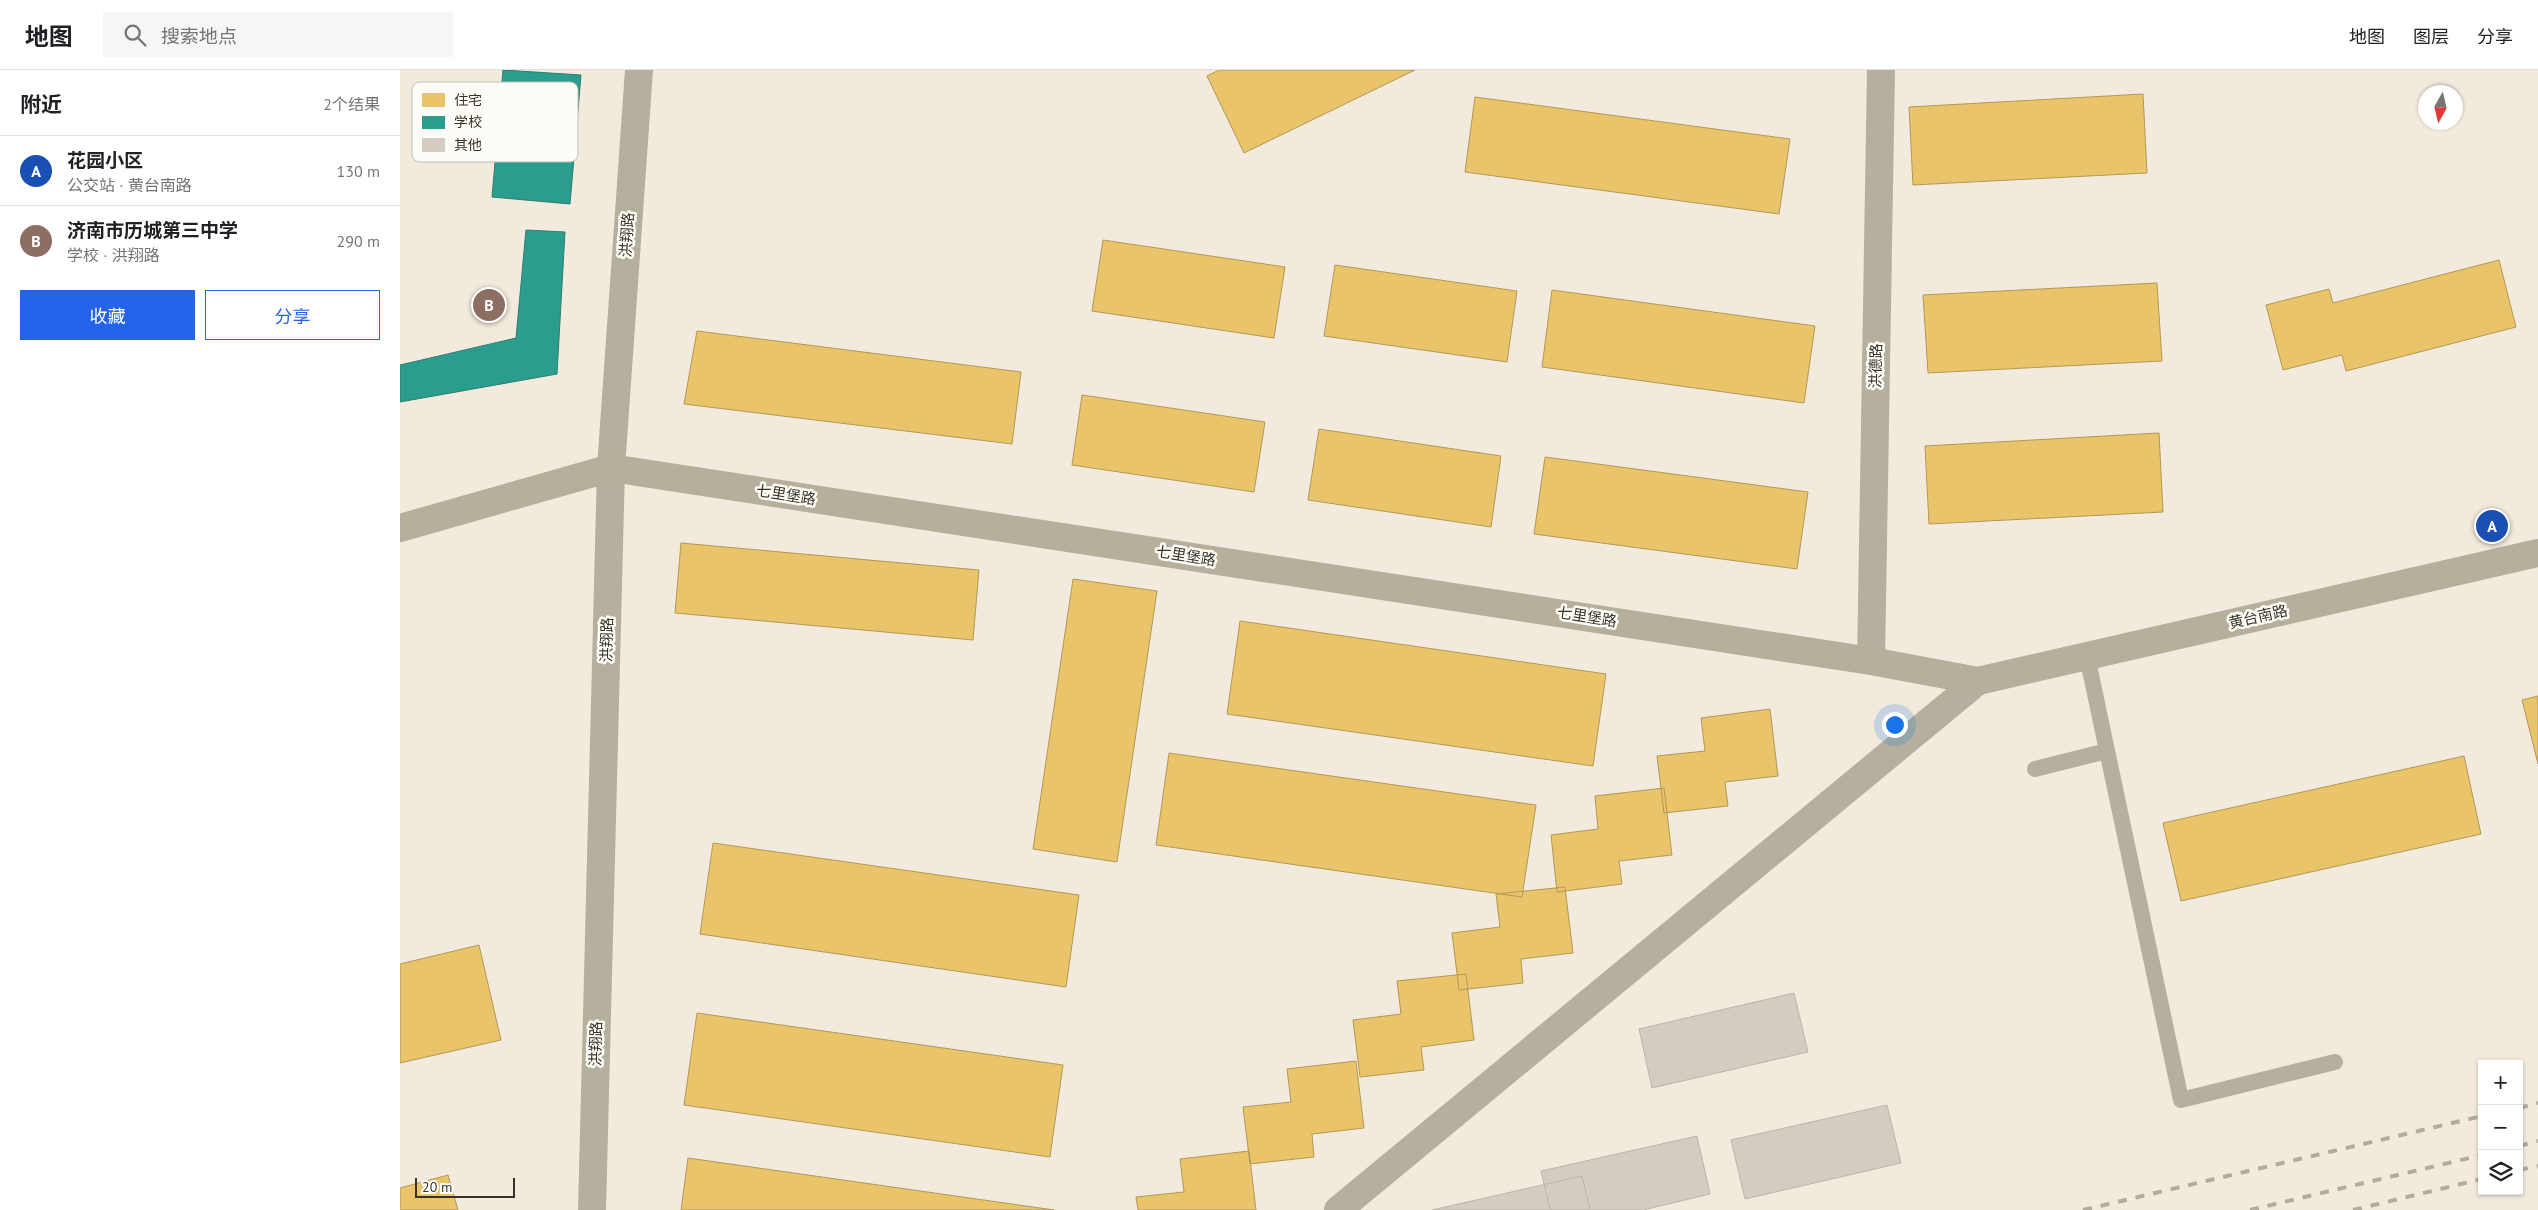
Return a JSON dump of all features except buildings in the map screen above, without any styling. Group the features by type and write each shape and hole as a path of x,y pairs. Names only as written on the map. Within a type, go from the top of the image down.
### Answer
{"main road":[{"name":"七里堡路","path":"400,528 611,468 1871,661 1978,681"},
{"name":"黄台南路","path":"1978,681 2538,553"}],"street":[{"name":"洪翔路","path":"592,1210 611,468 639,70"},
{"name":"洪德路","path":"1871,661 1881,70"},
{"path":"1338,1210 1978,681"}],"lane":[{"path":"2087,656 2181,1100 2335,1062"},
{"path":"2035,770 2107,751"}],"railway":[{"path":"2523,1107 2538,1103"},
{"path":"2083,1210 2478,1117"},
{"path":"2523,1145 2538,1141"},
{"path":"2250,1210 2478,1156"},
{"path":"2523,1169 2538,1166"},
{"path":"2353,1210 2478,1180"}],"place":[{"name":"济南市历城第三中学","path":"489,305"},
{"name":"花园小区","path":"2492,526"}]}
